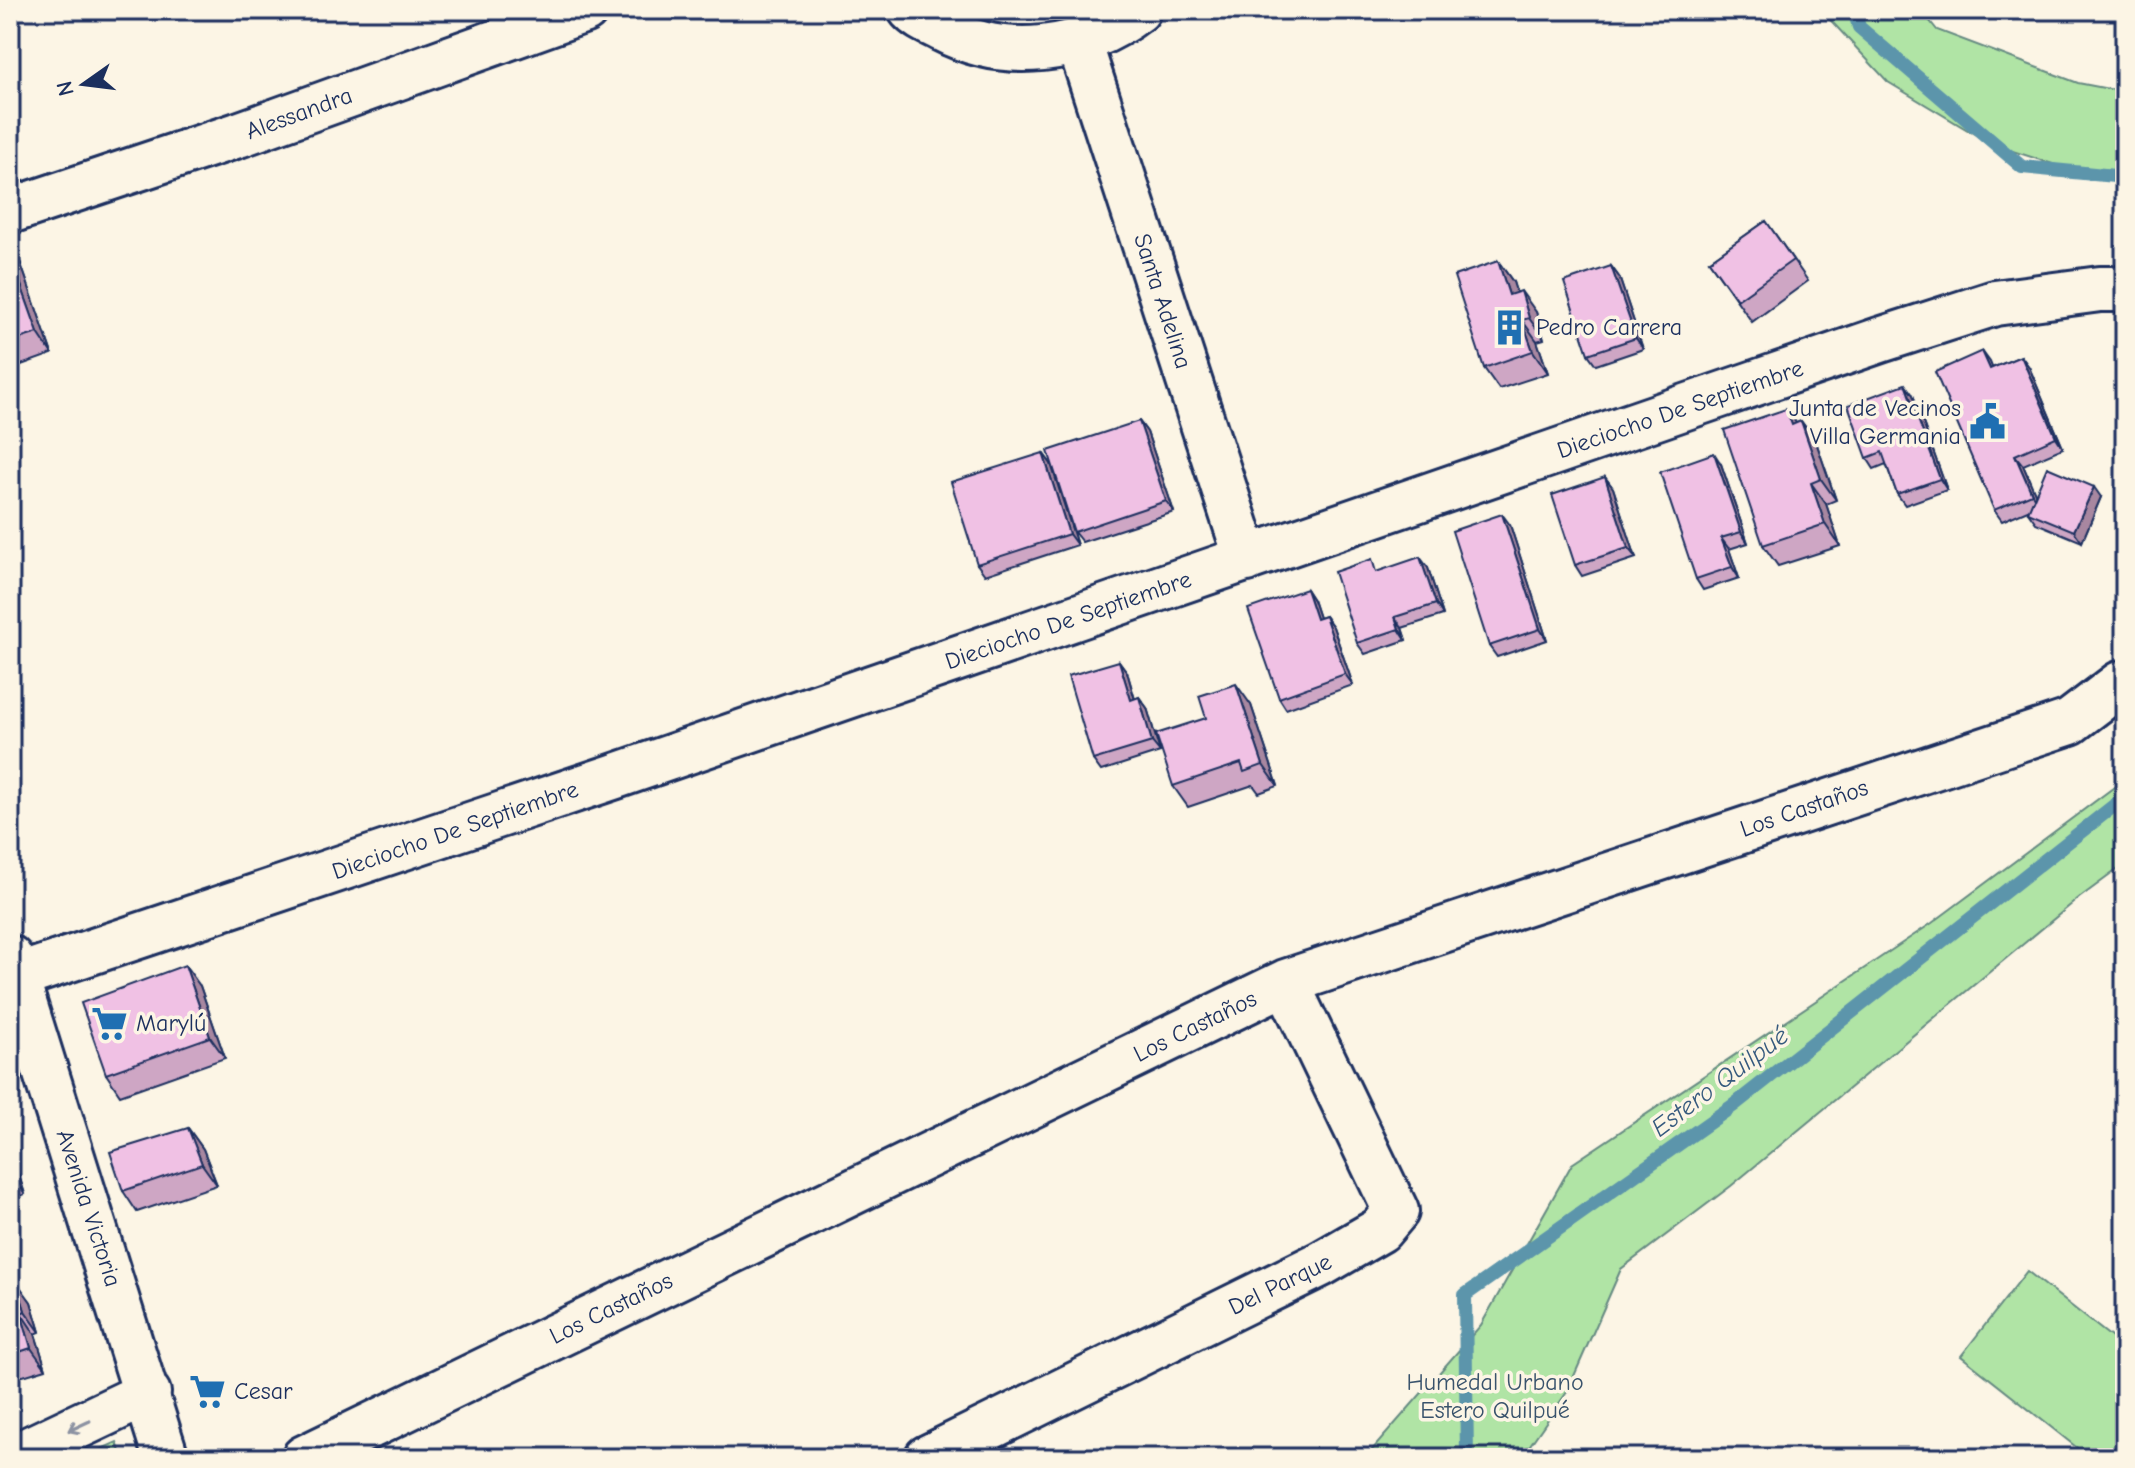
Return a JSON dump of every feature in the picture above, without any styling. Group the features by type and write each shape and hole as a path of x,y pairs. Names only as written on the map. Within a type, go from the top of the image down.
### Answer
{"street":[{"name":"Alessandra","path":"10,211 238,135 585,10"},
{"path":"911,10 967,42 1023,51 1079,42 1118,25 1138,10"},
{"name":"Santa Adelina","path":"1079,42 1247,559"},
{"name":"Dieciocho De Septiembre","path":"13,967 613,777 1995,303 2100,289 2125,289"},
{"name":"Los Castaños","path":"304,1458 1286,982 2070,722 2120,684"},
{"name":"Avenida Victoria","path":"13,967 166,1458"},
{"name":"Del Parque","path":"927,1458 1342,1253 1380,1230 1396,1211 1286,982"},
{"path":"11,1458 148,1393"}],"green space":[{"path":"973,10 1059,10 1016,16"},
{"path":"1821,10 1921,10 1937,30 2078,83 2125,92 2125,175 2059,166 1991,144 1888,82"},
{"name":"Humedal Urbano Estero Quilpué","path":"2125,779 2125,864 2079,898 1731,1186 1621,1269 1567,1392 1521,1458 1365,1458 1481,1325 1572,1164 1932,923"},
{"path":"2027,1271 2125,1348 2125,1454 2122,1458 2090,1458 1961,1356"},
{"path":"117,1442 122,1458 81,1458"}],"building":[{"path":"1766,221 1793,260 1737,300 1709,261"},
{"path":"10,254 38,333 10,342"},
{"name":"Pedro Carrera","path":"1498,261 1509,295 1521,291 1529,318 1522,320 1533,351 1484,368 1454,276"},
{"path":"1611,266 1636,338 1588,354 1564,282"},
{"name":"Junta de Vecinos Villa Germania","path":"1982,351 1990,369 2021,356 2056,437 2015,455 2032,494 1994,510 1935,372"},
{"path":"1905,384 1940,479 1897,494 1882,452 1867,458 1848,405"},
{"path":"1786,409 1792,425 1801,421 1821,479 1811,483 1825,524 1763,545 1724,430"},
{"path":"1139,421 1166,501 1074,532 1048,451"},
{"path":"1043,453 1069,534 977,564 951,482"},
{"path":"1714,453 1741,532 1721,538 1732,567 1696,579 1660,472"},
{"path":"2047,467 2094,487 2074,531 2028,512"},
{"path":"1605,477 1628,548 1575,565 1552,495"},
{"path":"1502,514 1540,629 1489,646 1452,531"},
{"path":"1420,557 1436,604 1395,617 1399,629 1357,643 1334,572 1372,559 1376,572"},
{"path":"1306,589 1316,619 1325,616 1345,674 1279,698 1248,609"},
{"path":"1119,661 1131,700 1139,697 1152,742 1093,760 1068,676"},
{"path":"1236,684 1263,765 1244,772 1241,763 1173,786 1156,734 1206,718 1199,696"},
{"path":"185,965 210,1037 106,1074 81,1003"},
{"path":"188,1128 202,1164 123,1191 110,1152"},
{"path":"16,1281 31,1348 10,1355 10,1283"}],"waterway":[{"name":"Estero Quilpué","path":"1854,10 1859,27 2022,167 2125,177"},
{"name":"Estero Quilpué","path":"1467,1458 1465,1295 1734,1105 2125,797"}],"place":[{"name":"Pedro Carrera","path":"1510,327"},
{"name":"Junta de Vecinos Villa Germania","path":"1987,422"},
{"name":"Marylú","path":"110,1023"},
{"name":"Cesar","path":"208,1391"}]}
